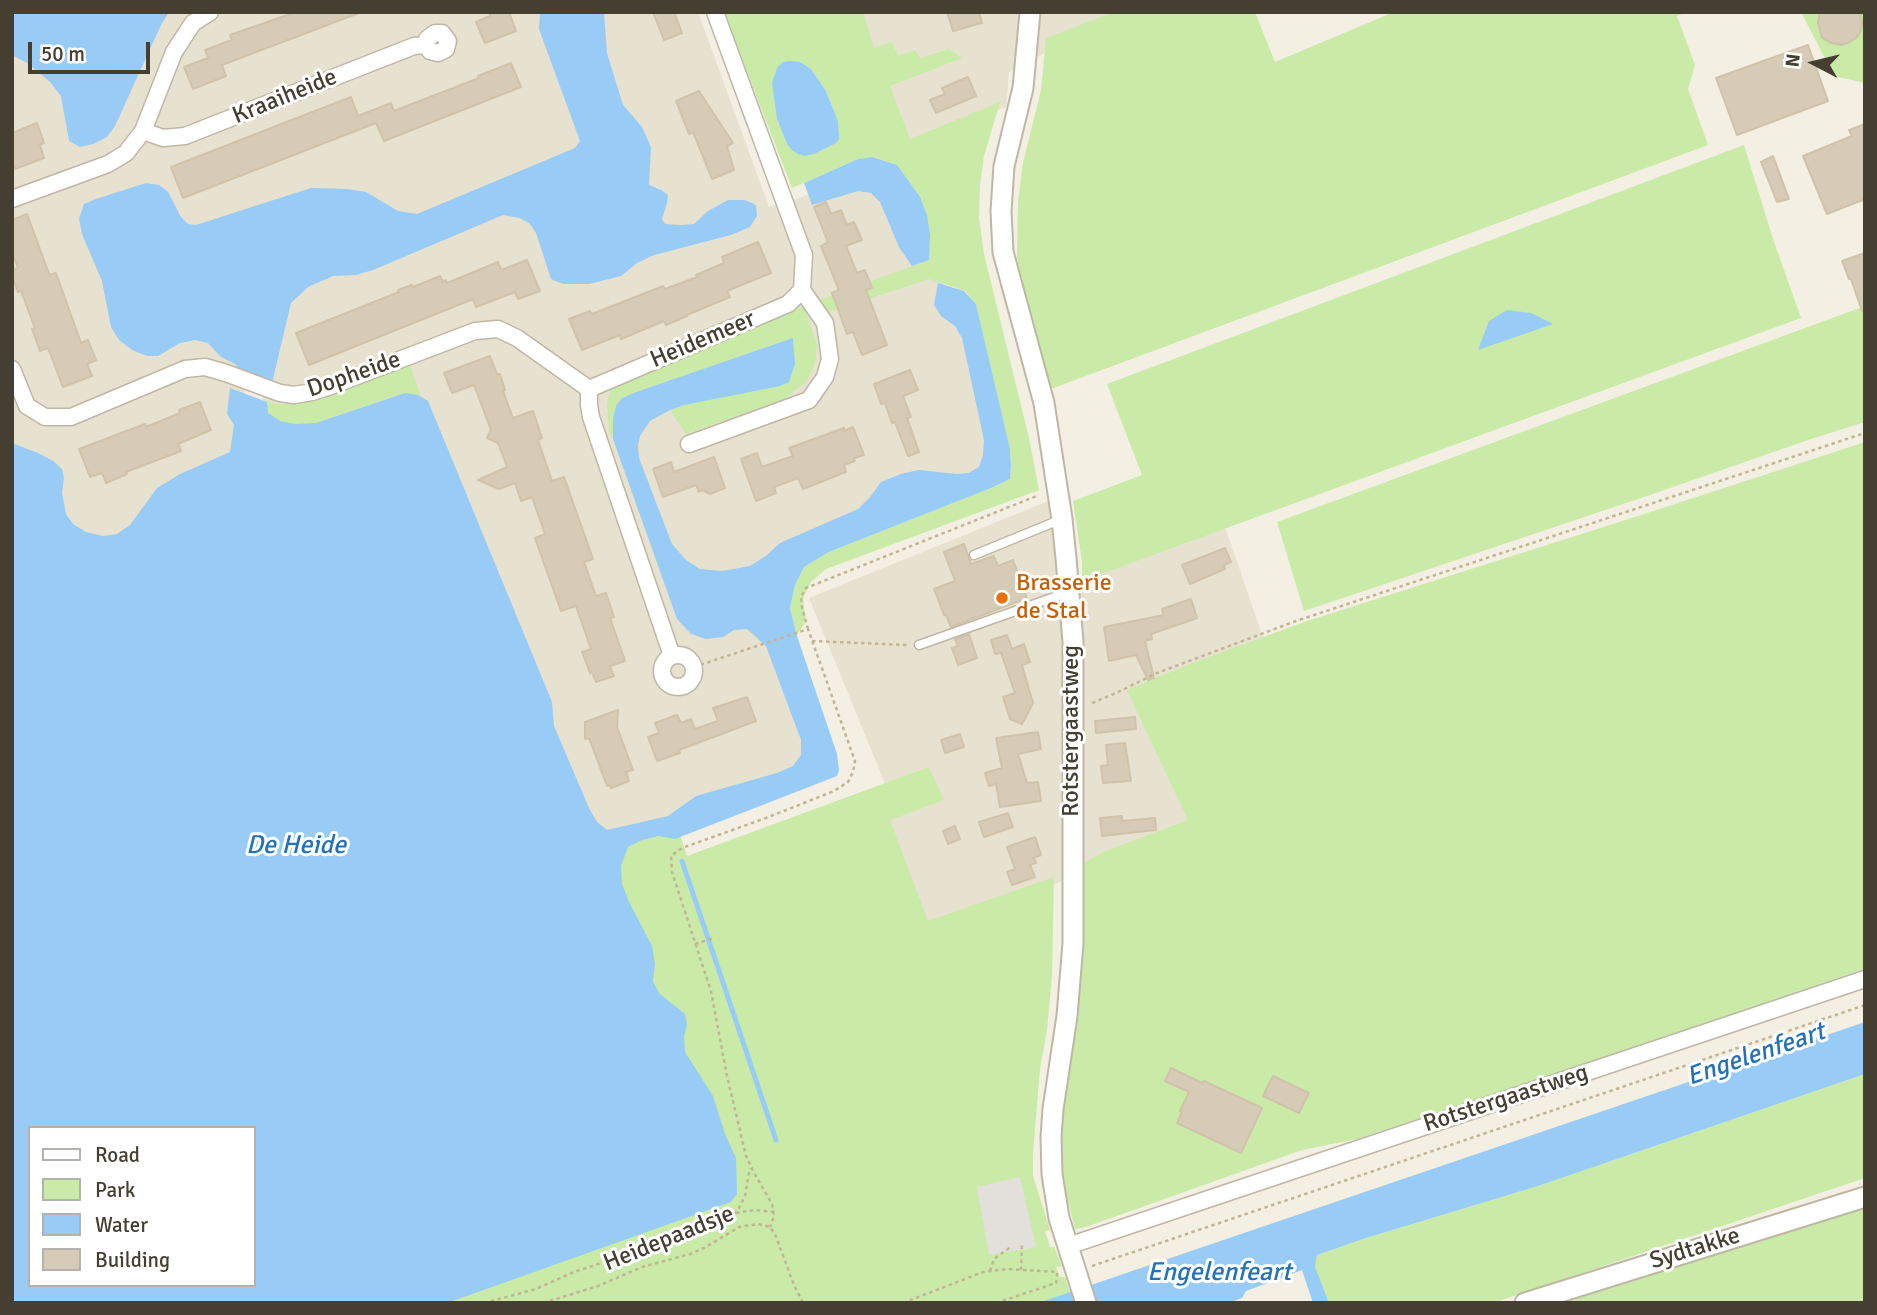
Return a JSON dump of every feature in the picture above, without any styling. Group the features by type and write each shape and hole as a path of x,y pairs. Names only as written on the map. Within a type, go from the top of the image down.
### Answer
{"street":[{"path":"12,199 108,164 126,153 143,131 174,52 193,23 210,12"},
{"path":"689,444 809,400 825,377 830,359 825,323 802,290 804,255 715,12"},
{"name":"Rotstergaastweg","path":"1030,12 1023,88 1004,166 1001,211 1003,252 1044,403 1062,519 1073,642 1073,943 1067,1016 1051,1137 1056,1205 1068,1246 1070,1275 1086,1303"},
{"name":"Kraaiheide","path":"143,131 163,138 186,136 414,46 426,45"},
{"name":"Heidemeer","path":"589,389 788,303 802,290"},
{"name":"Dopheide","path":"12,369 27,407 45,417 71,417 185,369 205,367 280,393 294,395 312,392 475,331 498,329 517,338 589,389"},
{"path":"589,389 591,417 672,656"},
{"path":"672,656 683,656 691,661 694,667 693,677 684,686 670,685 664,678 662,669 672,656"},
{"name":"Rotstergaastweg","path":"1068,1246 1865,979"},
{"name":"Sydtakke","path":"1525,1303 1865,1197"}],"lane":[{"path":"974,555 1062,519"},
{"path":"919,645 1069,592"}],"path":[{"path":"1072,710 1157,673 1296,621 1865,433"},
{"path":"770,1227 774,1212 768,1195 751,1167 727,1076 710,991 672,872 671,856 682,848 834,791 848,782 855,761 802,608 801,597 806,588 1057,488"},
{"path":"694,667 808,629"},
{"path":"812,641 919,645"},
{"path":"695,944 714,938"},
{"path":"996,1303 1056,1283 1112,1260 1865,1005"},
{"path":"733,1214 745,1196 751,1167"},
{"path":"484,1303 536,1289 603,1261 706,1228 733,1214 746,1210 774,1212"},
{"name":"Heidepaadsje","path":"543,1303 598,1286 642,1267 697,1251 739,1227 753,1224 770,1227 780,1243 803,1303"},
{"path":"1021,1270 1022,1244"},
{"path":"990,1271 994,1259 1012,1246"},
{"path":"903,1303 990,1271 1021,1270 1070,1275"}],"shaded area":[{"path":"159,12 547,12 592,145 397,222 367,205 244,343 246,440 127,548 61,540 12,467 12,41"},
{"path":"585,12 698,12 769,207 863,179 909,229 960,311 991,468 771,563 811,743 805,768 677,821 593,838 261,430 264,359 285,285 439,227 530,209 659,236"},
{"path":"848,12 1157,12 1060,45 1009,72 1006,107 908,143"},
{"path":"1051,500 1060,588 1224,524 1265,643 1198,822 928,939 879,814 895,808 809,598"},
{"path":"1020,1177 1036,1247 989,1255 977,1187"}],"green space":[{"path":"724,12 863,12 874,48 892,42 898,56 915,50 920,58 949,49 962,58 890,86 910,139 1000,102 984,156 979,218 984,254 1039,490 826,569 811,582 803,598 806,621 797,635 790,608 795,585 804,567 829,552 1010,479 1011,467 1010,450 976,304 965,291 929,279 825,313 819,300 929,260 897,165 872,157 858,159 792,188","holes":["811,69 826,91 838,121 814,154 806,156 787,144 777,119"]},
{"path":"1114,12 1255,12 1275,62 1394,12 1687,12 1677,16 1695,65 1688,89 1708,145 1048,390 1021,284 1017,256 1018,202 1023,163 1041,90 1046,38"},
{"path":"1801,12 1865,12 1865,83 1834,76"},
{"path":"1744,145 1801,318 1090,578 1082,578 1073,501 1142,475 1107,384"},
{"path":"804,306 817,345 815,364 806,382 784,399 686,434 670,410 795,364 793,338 639,391 616,406 613,439 609,431 607,405 611,387"},
{"path":"1865,306 1865,422 1304,611 1277,522"},
{"path":"409,362 421,397 404,393 316,423 295,424 280,421 267,413 268,401 274,404 294,404 315,399"},
{"path":"1865,442 1865,969 1357,1139 1302,1150 1075,1229 1060,1171 1059,1145 1063,1089 1078,1011 1079,866 1101,853 1188,820 1127,690 1307,621"},
{"name":"De Heide","path":"929,767 944,800 890,820 928,921 1054,877 1052,976 1040,1069 1033,1176 1050,1230 1045,1231 1050,1247 1054,1247 1062,1266 1056,1267 1060,1277 1065,1277 1070,1292 1048,1303 12,1303 12,821 598,847 678,828 687,856"},
{"path":"1865,1074 1865,1178 1493,1303 1322,1303 1327,1301 1315,1266 1317,1255 1538,1186"},
{"path":"1865,1203 1865,1303 1564,1303 1843,1209"}],"water":[{"path":"12,12 169,12 115,126 107,137 80,147 69,141 61,96 50,82 29,64 12,55"},
{"path":"540,12 604,12 607,53 623,105 642,127 651,147 649,185 668,195 662,219 665,224 694,224 708,211 728,200 745,200 756,205 757,216 750,227 731,235 654,255 637,263 621,276 589,284 563,284 551,279 536,233 530,224 520,218 503,215 373,270 356,275 333,276 308,287 291,303 272,383 234,373 237,366 221,357 208,343 195,340 180,343 158,356 147,356 132,350 119,340 111,327 102,281 82,234 79,219 84,204 146,183 159,185 168,192 181,217 188,224 196,225 311,188 347,189 366,192 398,211 417,214 575,148 580,141 539,29"},
{"path":"783,62 800,62 811,69 826,91 838,121 839,139 836,143 805,156 792,150 787,144 777,119 772,83 777,68"},
{"path":"872,157 897,165 920,197 927,215 930,235 929,260 912,266 899,247 880,202 871,193 858,191 812,205 804,183 858,159"},
{"name":"De Heide","path":"938,283 964,291 976,304 1010,449 1010,479 829,552 804,567 795,585 790,608 837,754 837,776 675,839 658,836 642,840 628,847 621,866 622,884 652,946 655,964 653,982 660,994 685,1014 685,1052 713,1096 736,1158 737,1194 731,1202 447,1303 12,1303 12,443 38,453 62,469 62,493 66,514 73,524 86,532 103,536 117,534 130,525 157,488 180,474 230,452 234,425 227,414 230,388 267,402 268,413 280,421 295,424 316,423 405,393 418,395 428,401 552,702 554,726 589,808 597,822 607,830 668,816 696,796 793,766 801,755 801,740 766,646 747,629 734,630 723,637 706,639 691,634 677,619 613,439 616,406 622,398 639,391 793,338 795,364 789,382 670,410 650,421 640,436 638,445 639,458 672,544 686,560 700,569 722,571 750,566 780,543 858,509 881,482 919,470 957,474 969,473 979,467 984,440 962,338 955,326 941,316 934,305"},
{"path":"1507,310 1531,313 1553,324 1478,350 1489,321"},
{"name":"Engelenfeart","path":"1865,1022 1865,1074 1538,1186 1317,1255 1315,1266 1328,1301 1313,1303 1302,1270 1246,1291 1242,1298 1229,1303 1038,1303"}],"building":[{"path":"296,12 359,13 222,65 226,76 193,89 184,67 208,58 205,50 232,40 230,35"},
{"path":"489,12 509,12 516,31 485,43 476,22 490,16"},
{"path":"653,12 674,12 682,33 664,40"},
{"path":"947,12 979,12 982,23 953,31"},
{"path":"1820,12 1860,12 1861,31 1848,43 1831,43 1822,38 1818,23"},
{"path":"1808,45 1828,101 1737,135 1716,78"},
{"path":"511,63 521,87 384,141 376,123 183,198 171,167 351,97 358,116 391,103 394,111"},
{"path":"968,77 976,96 936,113 930,100 945,94 942,88"},
{"path":"699,91 733,143 727,146 734,170 712,179 693,132 689,134 676,101"},
{"path":"37,123 44,143 40,145 44,158 15,169 12,162 12,133"},
{"path":"1865,124 1865,199 1827,214 1803,156 1852,136 1849,130"},
{"path":"1773,156 1789,199 1777,202 1761,162"},
{"path":"826,202 831,214 841,210 847,225 854,222 862,240 846,246 857,273 865,270 872,288 866,290 887,345 862,355 853,332 847,334 832,293 839,290 821,246 828,242 814,207"},
{"path":"27,214 48,271 50,275 56,273 81,343 88,340 96,360 87,364 92,376 63,387 48,348 40,351 32,329 35,328 21,291 18,292 12,277 12,270 18,268 12,253 12,220"},
{"path":"758,242 771,273 727,291 730,297 666,325 664,321 621,339 620,335 582,350 569,319 590,311 592,314 663,286 665,289 697,277 696,275 724,263 722,257"},
{"path":"1865,253 1865,311 1862,311 1842,261"},
{"path":"527,260 540,291 518,299 515,292 476,307 473,299 309,365 296,333 399,292 398,290 440,276 443,282 446,280 447,283 498,262 501,270"},
{"path":"490,356 497,374 500,374 513,418 533,411 542,438 538,440 552,481 564,477 593,559 584,562 596,596 606,593 614,617 610,618 625,661 610,666 614,676 596,682 582,652 591,649 576,606 561,611 535,538 545,534 532,497 521,501 515,483 499,489 478,480 507,467 498,443 487,438 491,430 474,385 452,393 444,373"},
{"path":"910,370 918,390 903,396 911,417 907,418 919,452 908,456 895,422 892,423 885,403 881,404 874,384"},
{"path":"200,402 211,430 178,444 181,451 126,472 127,474 106,483 102,473 90,477 79,449 145,424 146,427"},
{"path":"853,427 864,455 844,465 846,472 803,489 798,478 774,487 776,493 756,501 741,459 757,453 762,467 793,456 789,448"},
{"path":"714,457 725,488 710,494 702,490 699,492 696,485 663,497 653,469 671,462 674,472"},
{"path":"964,544 971,564 994,556 998,566 1013,560 1027,598 951,627 934,589 955,581 944,552"},
{"path":"1225,548 1231,562 1224,565 1225,569 1190,584 1182,565"},
{"path":"1191,599 1197,618 1151,634 1152,639 1145,641 1154,678 1148,680 1136,655 1109,661 1104,627 1164,615 1162,609"},
{"path":"969,634 977,658 958,665 952,648 958,646 955,639"},
{"path":"1007,635 1012,649 1024,644 1030,662 1022,665 1033,703 1022,724 1010,719 1003,697 1015,693 1001,653 995,654 991,640"},
{"path":"747,697 756,721 657,761 648,737 659,733 655,723 677,715 681,723 691,719 695,729 718,721 713,708"},
{"path":"618,710 617,727 633,770 626,772 629,781 611,788 610,785 607,786 589,738 585,739 585,722"},
{"path":"1135,717 1136,729 1096,733 1095,721"},
{"path":"1038,732 1041,749 1018,754 1027,783 1038,782 1041,801 1000,807 996,784 989,786 985,773 1002,768 996,738"},
{"path":"960,734 964,747 945,753 941,740"},
{"path":"1125,743 1131,781 1103,783 1101,766 1108,765 1106,745"},
{"path":"1008,813 1013,827 984,837 979,822"},
{"path":"1122,816 1122,821 1155,818 1156,830 1102,836 1100,818"},
{"path":"955,826 960,839 948,844 943,831"},
{"path":"1035,837 1041,855 1034,858 1036,863 1030,865 1035,877 1012,885 1007,872 1015,869 1007,847"},
{"path":"1171,1068 1262,1108 1241,1153 1177,1123 1189,1092 1165,1081"},
{"path":"1273,1076 1309,1093 1299,1113 1263,1096"}],"waterway":[{"path":"682,861 776,1140"}],"place":[{"name":"Brasserie de Stal","path":"1002,598"}]}
